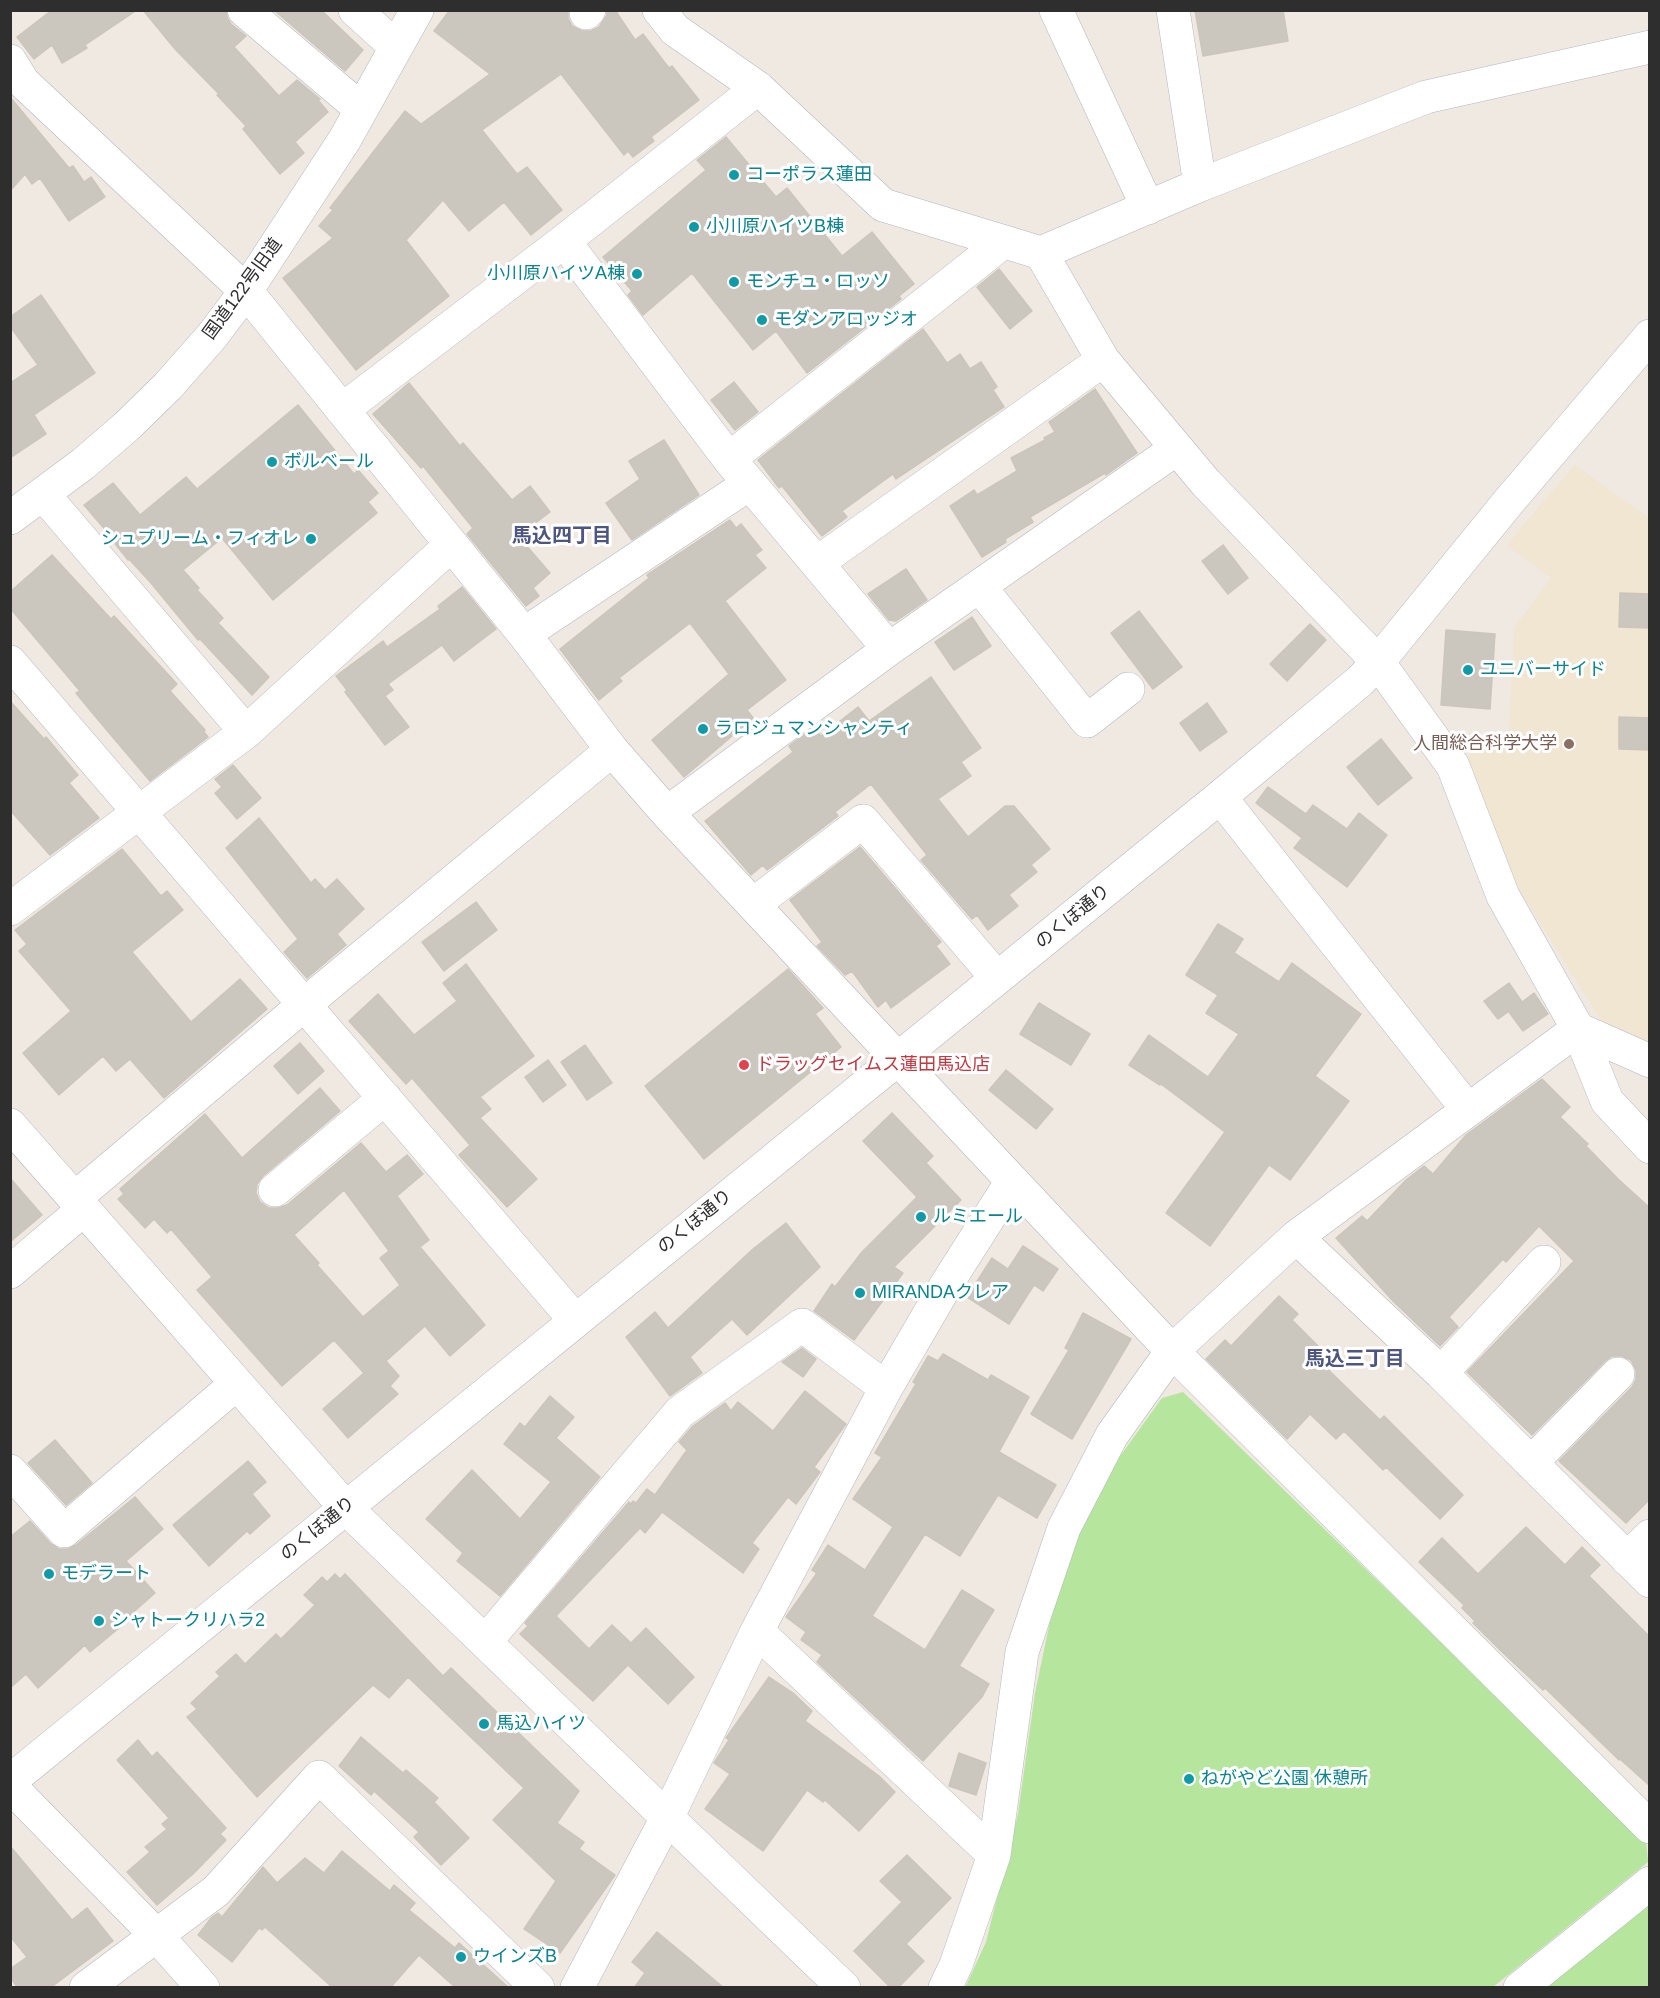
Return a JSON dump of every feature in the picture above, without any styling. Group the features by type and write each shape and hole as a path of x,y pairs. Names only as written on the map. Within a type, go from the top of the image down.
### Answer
{"street":[{"path":"244,10 362,109"},
{"path":"355,10 396,47"},
{"name":"国道122号旧道","path":"13,512 43,494 83,464 127,426 168,386 212,336 246,291 345,139 417,10"},
{"path":"659,10 675,30 758,88 883,205 1041,253 1200,185 1426,97 1650,47"},
{"path":"1056,10 1148,208"},
{"path":"1173,10 1172,89 1200,185"},
{"path":"15,79 246,291 524,634 612,750 668,813 1012,1181 1172,1351 1650,1827"},
{"path":"342,410 564,242 758,88"},
{"path":"564,242 729,459 889,649"},
{"path":"729,459 1003,242"},
{"path":"1041,253 1103,360 1176,449 1378,662 1453,766 1503,896 1578,1029 1607,1101 1650,1147"},
{"name":"のくぼ通り","path":"10,1781 1360,681 1650,336"},
{"path":"817,563 1103,360"},
{"path":"668,813 889,649 1176,449"},
{"path":"524,634 749,484"},
{"path":"43,494 246,732"},
{"path":"10,909 246,732 451,545"},
{"path":"980,587 1087,721 1128,689"},
{"path":"10,662 575,1320"},
{"path":"10,1272 79,1204 305,1004 612,750"},
{"path":"1220,797 1468,1110"},
{"path":"754,904 863,821 997,978"},
{"path":"1578,1029 1650,1061"},
{"path":"945,1988 956,1965 994,1855 1022,1652 1064,1528 1112,1435 1172,1351 1296,1237 1578,1029"},
{"path":"275,1190 385,1098"},
{"path":"10,1125 345,1508 843,1988"},
{"path":"577,1988 667,1818 757,1631 886,1388 946,1285 1012,1181"},
{"path":"1296,1237 1441,1373 1530,1463 1642,1558"},
{"path":"1441,1373 1544,1263"},
{"path":"485,1642 680,1412 802,1325 886,1388"},
{"path":"1530,1463 1618,1374"},
{"path":"10,1471 64,1531 236,1384"},
{"path":"757,1631 994,1855"},
{"path":"86,1988 216,1891 319,1777 538,1988"},
{"path":"10,1786 157,1936 202,1988"},
{"path":"1520,1988 1650,1883"}],"shaded area":[{"name":"人間総合科学大学","path":"1575,465 1649,518 1649,1047 1609,1033 1513,880 1467,756 1509,731 1514,628 1551,578 1507,546"}],"green space":[{"path":"1183,1392 1646,1841 1648,1862 1493,1987 965,1988 986,1942 1018,1814 1035,1693 1060,1574 1087,1502 1162,1398"},
{"path":"1649,1902 1649,1987 1545,1987"}],"building":[{"path":"52,10 137,10 85,45 87,48 62,63 52,45 34,59 17,37"},
{"path":"143,10 226,10 231,24 246,36 234,47 279,96 297,80 320,99 318,100 328,112 295,142 304,153 280,174 243,129 246,126 217,95 219,94 175,49"},
{"path":"274,10 321,10 363,50 345,71"},
{"path":"450,10 568,10 568,18 572,26 582,31 591,31 599,27 607,15 607,10 615,10 635,40 643,34 669,68 672,66 699,100 651,137 654,141 633,157 628,151 624,155 561,74 482,130 517,174 527,167 562,210 531,235 504,202 469,231 443,200 406,240 449,296 356,370 283,278 333,238 319,226 333,210 330,208 405,111 421,124 490,74 434,31"},
{"path":"1195,10 1283,10 1288,41 1203,56"},
{"path":"10,97 69,168 73,166 84,182 91,177 105,197 69,221 40,178 32,184 25,174 10,191"},
{"path":"726,137 776,197 787,188 842,256 872,232 914,284 899,296 901,299 807,373 776,331 753,350 692,273 643,315 628,295 632,291 603,257 706,170 697,160"},
{"path":"999,269 1032,311 1010,329 977,287"},
{"path":"41,295 95,373 34,415 46,434 10,458 10,379 12,382 38,365 10,326 10,317"},
{"path":"923,329 947,363 960,354 970,369 981,362 997,387 993,390 1004,407 896,479 893,474 842,511 847,517 822,536 782,486 779,488 758,460"},
{"path":"734,382 758,412 735,430 711,400"},
{"path":"409,383 460,446 463,443 512,500 530,486 550,512 518,536 550,573 533,588 539,596 526,606 467,534 473,528 423,466 421,468 373,414"},
{"path":"1095,389 1137,453 1106,475 1105,473 1030,517 1033,522 1005,539 1006,542 982,557 950,506 974,490 977,495 1017,471 1011,458 1045,440 1044,438 1055,432 1049,422"},
{"path":"298,405 354,474 358,470 378,493 368,502 377,513 273,600 222,538 183,570 199,588 197,590 223,618 218,623 269,677 252,695 200,639 198,640 151,583 128,560 84,505 113,483 140,515 186,477 197,489"},
{"path":"664,440 699,495 632,540 606,503 640,479 629,461"},
{"path":"730,520 736,528 741,524 762,550 755,555 766,568 725,601 786,680 747,710 753,718 684,777 652,740 729,674 690,623 619,678 622,681 599,700 560,649 649,578 647,575"},
{"path":"1223,545 1248,578 1228,594 1202,561"},
{"path":"52,555 111,619 114,616 177,684 170,691 205,730 208,737 150,781 76,693 80,691 10,608 10,592"},
{"path":"906,569 927,600 896,621 889,620 868,594"},
{"path":"462,587 496,629 454,661 442,645 388,684 393,690 385,696 409,727 385,745 345,692 347,690 336,676 383,641 387,647 440,609 438,606"},
{"path":"1620,593 1650,594 1650,628 1619,627"},
{"path":"1139,611 1182,667 1153,689 1111,633"},
{"path":"972,617 991,646 954,670 935,642"},
{"path":"1310,624 1326,640 1287,681 1270,664"},
{"name":"ユニバーサイド","path":"1446,630 1495,634 1490,709 1441,705"},
{"path":"931,677 981,748 961,762 971,776 938,799 968,837 1005,806 1014,806 1050,849 1031,865 1037,872 1009,895 1018,906 988,930 977,915 972,919 921,860 927,855 871,784 835,812 838,816 767,870 763,865 751,875 705,821 793,752 789,746 814,727 821,736 858,707 869,721"},
{"path":"10,701 44,739 46,737 78,775 69,783 99,818 50,855 10,810"},
{"path":"1207,703 1227,732 1200,751 1180,723"},
{"path":"1619,717 1650,718 1650,750 1619,749"},
{"path":"1381,739 1412,778 1378,805 1347,767"},
{"path":"233,765 261,798 237,819 215,793 222,787 215,779"},
{"path":"1268,787 1306,814 1313,805 1347,829 1359,813 1387,835 1347,887 1294,848 1302,838 1256,803"},
{"path":"259,818 311,883 315,879 325,890 337,879 364,909 337,934 346,945 307,978 284,952 298,939 226,848"},
{"path":"860,847 941,942 936,946 950,964 891,1008 886,1000 878,1007 852,971 845,975 817,946 822,942 790,900"},
{"path":"122,849 161,896 167,891 183,910 132,952 191,1022 240,979 267,1009 164,1098 130,1059 116,1071 103,1056 59,1095 23,1053 71,1011 19,951 27,944 15,930"},
{"path":"476,902 497,930 444,971 422,942"},
{"path":"1218,924 1243,939 1234,953 1279,982 1292,963 1361,1014 1315,1076 1349,1101 1290,1180 1269,1165 1210,1246 1166,1213 1225,1132 1161,1084 1129,1065 1149,1035 1208,1077 1239,1034 1206,1013 1218,995 1186,975"},
{"path":"466,964 534,1056 480,1097 491,1109 480,1118 537,1179 507,1207 459,1155 470,1145 412,1078 406,1084 349,1021 378,994 414,1035 457,1001 443,983"},
{"path":"788,969 823,1008 815,1014 841,1047 704,1159 645,1086"},
{"path":"1509,983 1522,1002 1498,1019 1484,1001"},
{"path":"1534,993 1548,1014 1523,1031 1509,1012"},
{"path":"1039,1003 1090,1034 1071,1065 1020,1034"},
{"path":"300,1043 324,1071 298,1094 274,1066"},
{"path":"585,1045 612,1083 587,1100 561,1062"},
{"path":"548,1060 566,1085 543,1102 525,1077"},
{"path":"1006,1070 1053,1109 1036,1129 989,1090"},
{"path":"1542,1079 1570,1107 1560,1117 1588,1144 1586,1146 1618,1179 1650,1208 1650,1499 1626,1523 1559,1461 1632,1387 1636,1379 1636,1370 1631,1360 1622,1356 1612,1356 1605,1361 1532,1435 1467,1372 1574,1261 1539,1226 1506,1262 1503,1259 1449,1317 1458,1327 1440,1346 1393,1301 1336,1238 1362,1216 1367,1221 1406,1180 1424,1166 1433,1174 1466,1135"},
{"path":"320,1088 340,1111 263,1176 257,1184 256,1193 260,1202 269,1208 287,1205 361,1143 386,1172 407,1155 423,1174 397,1196 429,1240 420,1247 485,1325 450,1356 425,1326 386,1361 399,1376 390,1386 398,1394 348,1438 323,1409 364,1373 334,1340 282,1386 197,1290 212,1277 171,1229 167,1233 154,1219 145,1228 118,1199 124,1194 120,1189 205,1114 242,1158","holes":["344,1190 389,1251 380,1258 400,1285 363,1317 294,1235"]},
{"path":"892,1113 933,1156 926,1163 961,1200 894,1267 903,1273 854,1340 814,1311 832,1284 835,1287 862,1252 917,1197 863,1141"},
{"path":"10,1178 42,1215 10,1242"},
{"path":"786,1223 820,1267 747,1335 732,1319 690,1357 702,1373 670,1396 626,1337 655,1312 668,1328 753,1249"},
{"path":"1023,1246 1058,1269 1043,1291 1034,1285 1009,1324 967,1297 992,1258 1008,1269"},
{"path":"1279,1296 1298,1314 1292,1320 1320,1348 1313,1355 1380,1420 1384,1416 1463,1495 1440,1519 1386,1467 1383,1470 1344,1431 1336,1439 1310,1414 1287,1439 1206,1359 1225,1340 1231,1346"},
{"path":"1083,1313 1131,1339 1072,1439 1031,1414 1069,1350 1065,1348"},
{"path":"802,1348 816,1359 803,1377 782,1362"},
{"path":"943,1354 988,1380 991,1375 1029,1397 999,1452 1056,1485 1037,1518 998,1495 960,1556 925,1534 872,1616 925,1650 962,1590 994,1610 959,1666 989,1684 982,1697 923,1761 817,1662 822,1655 801,1640 806,1632 786,1617 817,1573 812,1570 828,1545 865,1570 893,1527 853,1499 882,1457 875,1453 916,1384 913,1382 928,1356 938,1361"},
{"path":"805,1391 846,1424 814,1467 820,1472 796,1504 788,1497 752,1543 759,1549 743,1573 662,1512 645,1533 640,1528 556,1616 589,1649 612,1625 631,1643 646,1628 694,1677 668,1704 628,1665 593,1701 520,1634 528,1626 525,1623 629,1502 636,1503 647,1489 655,1495 687,1450 679,1442 693,1426 725,1403 731,1411 738,1402 773,1431"},
{"path":"550,1396 574,1417 556,1438 600,1477 500,1596 457,1561 463,1553 426,1519 472,1470 520,1519 551,1482 504,1444 520,1423 525,1427"},
{"path":"55,1440 92,1483 66,1505 28,1463"},
{"path":"248,1461 266,1482 252,1494 270,1516 250,1534 247,1531 209,1566 173,1525"},
{"path":"135,1497 163,1529 126,1561 155,1593 129,1616 131,1618 90,1652 85,1645 38,1688 26,1674 10,1688 10,1537 30,1521 51,1544 59,1549 68,1549"},
{"path":"1526,1527 1565,1565 1582,1547 1600,1565 1589,1576 1650,1637 1650,1786 1619,1760 1545,1688 1543,1690 1500,1650 1473,1623 1475,1621 1462,1608 1464,1605 1419,1562 1442,1538 1478,1574"},
{"path":"335,1574 340,1579 345,1574 443,1676 451,1668 579,1791 557,1823 584,1842 579,1849 615,1875 560,1953 524,1929 556,1881 493,1820 524,1788 408,1677 389,1698 373,1685 257,1797 187,1717 197,1709 191,1703 220,1676 216,1672 236,1654 245,1664 276,1634 281,1639 315,1605 304,1595 322,1577 327,1582"},
{"path":"769,1677 793,1693 812,1711 805,1721 879,1776 895,1792 859,1831 825,1800 823,1802 807,1790 763,1851 705,1809 730,1774 714,1763 729,1740 726,1738"},
{"path":"361,1737 403,1773 406,1770 438,1798 434,1802 469,1838 441,1865 414,1837 419,1832 374,1791 371,1795 339,1766"},
{"path":"138,1740 152,1757 157,1752 226,1828 220,1834 226,1840 194,1873 157,1905 127,1872 150,1852 145,1847 167,1829 162,1824 169,1818 117,1760"},
{"path":"959,1753 986,1763 976,1795 949,1786"},
{"path":"10,1846 72,1920 87,1908 113,1941 50,1988 18,1988 10,1977 10,1969 27,1957 10,1936"},
{"path":"342,1851 390,1891 394,1885 415,1903 409,1910 455,1948 459,1943 509,1988 456,1988 419,1955 390,1988 333,1988 265,1927 262,1930 259,1928 232,1962 198,1935 212,1917 218,1913 222,1917 263,1867 277,1883 305,1858 324,1873"},
{"path":"907,1855 951,1898 906,1944 924,1961 898,1988 891,1988 854,1951 902,1902 880,1881"},
{"path":"657,1932 724,1988 634,1988 645,1973 632,1962"}],"place":[{"name":"コーポラス蓮田","path":"734,175"},
{"name":"小川原ハイツB棟","path":"694,227"},
{"name":"小川原ハイツA棟","path":"637,274"},
{"name":"モンチュ・ロッソ","path":"734,282"},
{"name":"モダンアロッジオ","path":"762,320"},
{"name":"ボルベール","path":"272,462"},
{"name":"シュプリーム・フィオレ","path":"311,539"},
{"name":"ユニバーサイド","path":"1468,670"},
{"name":"ラロジュマンシャンティ","path":"703,729"},
{"name":"人間総合科学大学","path":"1569,744"},
{"name":"ドラッグセイムス蓮田馬込店","path":"744,1065"},
{"name":"ルミエール","path":"921,1217"},
{"name":"MIRANDAクレア","path":"860,1293"},
{"name":"モデラート","path":"49,1574"},
{"name":"シャトークリハラ2","path":"99,1621"},
{"name":"馬込ハイツ","path":"484,1724"},
{"name":"ねがやど公園 休憩所","path":"1189,1779"},
{"name":"ウインズB","path":"461,1957"}],"district":[{"name":"馬込四丁目","path":"562,536"},
{"name":"馬込三丁目","path":"1355,1359"}]}
